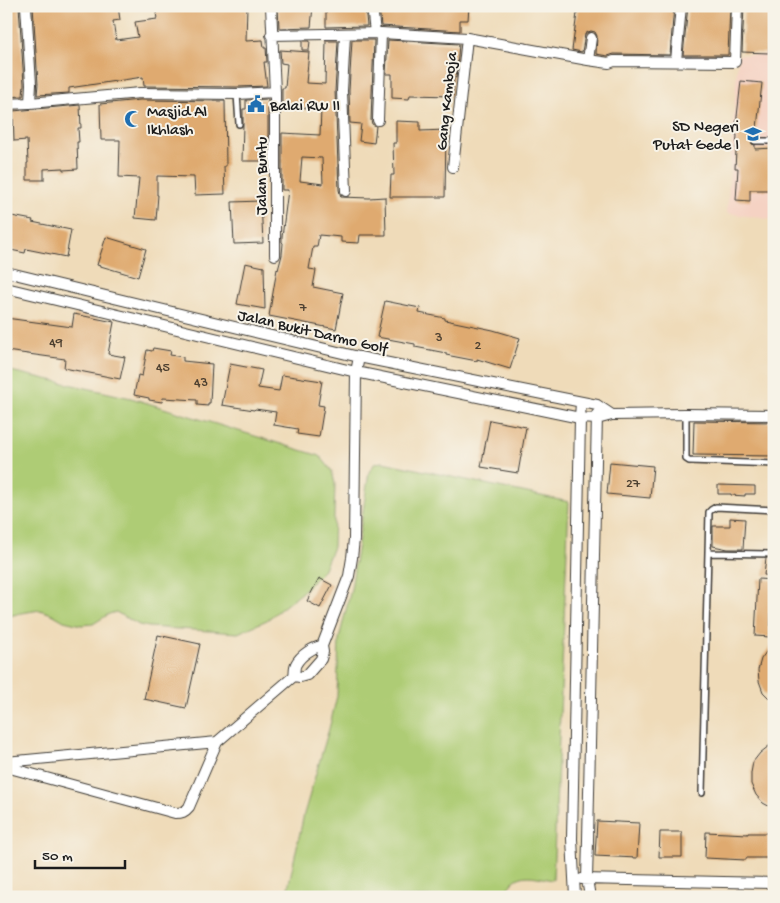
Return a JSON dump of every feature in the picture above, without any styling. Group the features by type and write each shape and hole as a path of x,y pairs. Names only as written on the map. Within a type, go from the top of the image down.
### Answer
{"street":[{"path":"26,6 30,103"},
{"name":"Jalan Buntu","path":"271,6 275,92 275,256"},
{"path":"372,6 378,33 378,120"},
{"path":"676,61 681,6"},
{"path":"271,36 378,33 467,38 588,60 609,62 734,62 737,6"},
{"path":"345,35 342,91 346,191"},
{"name":"Gang Kamboja","path":"453,167 467,38"},
{"path":"588,60 591,38"},
{"path":"6,104 140,93 237,94 275,92"},
{"name":"Jalan Bukit Darmo Golf","path":"6,272 359,357 597,405 612,414"},
{"name":"Jalan Bukit Darmo Golf","path":"6,288 356,372 580,418 597,419 612,414 774,415"},
{"path":"294,676 300,677 307,674 321,659 322,646 349,576 354,539 356,372 359,357"},
{"path":"574,897 572,839 581,402"},
{"path":"590,897 588,879 597,405"},
{"path":"6,767 180,813 189,806 217,742 294,676 296,664 310,650 316,646 322,646"},
{"path":"6,762 217,742"},
{"path":"573,880 774,884"}],"lane":[{"path":"237,94 239,124"},
{"path":"755,141 774,141"},
{"path":"686,414 686,459 689,461 774,464"},
{"path":"702,793 709,512 716,507 774,510"},
{"path":"708,553 774,554"}],"shaded area":[{"name":"SD Negeri Putat Gede I","path":"766,52 774,53 774,220 727,213 738,55 763,55"}],"green space":[{"path":"6,370 131,398 320,456 332,471 335,484 333,547 323,571 302,592 267,620 238,633 149,627 139,625 116,612 93,624 81,625 64,621 40,610 6,617"},
{"path":"383,462 569,502 553,880 531,876 521,877 512,883 504,897 286,897 304,814 337,696 339,639 351,589 369,472 375,463"}],"building":[{"path":"6,6 19,6 24,84 23,96 6,97 6,60 9,60 6,44"},
{"path":"33,6 118,6 120,20 113,21 116,40 138,37 135,22 157,19 155,6 247,6 246,41 263,40 264,48 266,48 267,62 264,62 267,86 144,86 143,77 69,88 69,93 37,95"},
{"path":"313,6 311,27 279,28 278,7"},
{"path":"326,6 365,6 367,26 326,27"},
{"path":"379,6 469,6 468,20 460,20 460,31 381,26"},
{"path":"578,6 674,6 670,55 614,54 608,56 596,54 597,36 595,32 591,31 585,34 582,52 572,50"},
{"path":"688,6 730,6 728,55 683,55"},
{"path":"744,6 774,6 774,29 770,30 769,53 742,52"},
{"path":"352,40 374,40 371,120 372,124 376,126 374,143 359,141 361,124 350,123 349,91"},
{"path":"388,40 459,44 453,96 410,95 409,99 392,98 392,74 386,74"},
{"path":"302,41 310,41 309,50 302,50"},
{"path":"326,41 338,41 335,91 339,190 341,197 385,197 386,235 360,235 359,243 341,242 341,237 319,235 317,247 313,247 309,269 316,270 313,287 343,293 336,329 269,316 277,269 282,255 282,237 288,190 282,190 282,133 320,135 321,109 282,106 282,88 285,88 287,64 281,63 280,50 309,52 306,83 325,84","holes":["302,157 322,158 323,184 300,181"]},
{"path":"741,81 762,83 756,137 752,138 752,144 755,145 755,149 774,148 774,190 750,190 750,201 736,200 738,168 735,168 737,135 735,134"},
{"path":"268,99 268,161 242,161 243,109 246,109 246,100"},
{"path":"140,100 225,101 225,194 195,195 194,177 157,176 156,220 135,218 139,178 119,177 120,140 101,140 100,104"},
{"path":"80,105 81,128 78,128 79,142 77,142 78,169 44,169 44,180 27,180 27,140 14,141 13,111"},
{"path":"396,121 420,122 420,131 446,130 445,197 390,197 391,175 394,175 393,143 396,143"},
{"path":"261,201 263,243 234,244 232,202"},
{"path":"6,215 71,230 66,257 26,249 25,253 6,249"},
{"path":"106,237 146,249 138,277 97,265"},
{"path":"245,263 264,267 265,309 237,304"},
{"path":"385,301 420,308 419,313 520,338 510,369 477,359 477,361 415,347 415,344 377,337"},
{"path":"74,314 114,322 108,354 125,357 120,379 64,368 65,359 6,351 6,318 72,327"},
{"path":"153,348 171,351 170,355 183,357 183,361 212,364 210,403 208,403 208,406 197,405 197,400 163,398 162,402 134,395 138,375 142,376 147,350 152,351"},
{"path":"230,364 262,370 258,388 279,391 282,375 322,381 318,405 324,406 319,437 297,434 298,429 274,425 276,412 222,405"},
{"path":"490,420 526,427 518,473 481,467"},
{"path":"694,421 774,422 774,456 693,455"},
{"path":"610,462 653,466 650,498 607,494"},
{"path":"718,485 755,486 755,494 745,494 745,496 718,494"},
{"path":"730,518 745,519 743,549 713,546 713,526 730,526"},
{"path":"766,558 774,558 774,576 764,575"},
{"path":"319,578 332,585 320,608 307,601"},
{"path":"758,579 773,580 770,637 755,636"},
{"path":"158,635 200,644 186,708 144,699"},
{"path":"774,641 774,703 763,692 758,670 761,659"},
{"path":"774,742 774,809 763,803 756,795 751,784 751,773 753,762 760,753"},
{"path":"597,821 639,823 637,858 595,856"},
{"path":"660,832 682,832 682,857 659,857"},
{"path":"706,832 768,833 768,858 746,858 746,860 705,858"}],"place":[{"name":"Balai RW II","path":"256,104"},
{"name":"Masjid Al Ikhlash","path":"133,119"},
{"name":"SD Negeri Putat Gede I","path":"753,134"}]}
